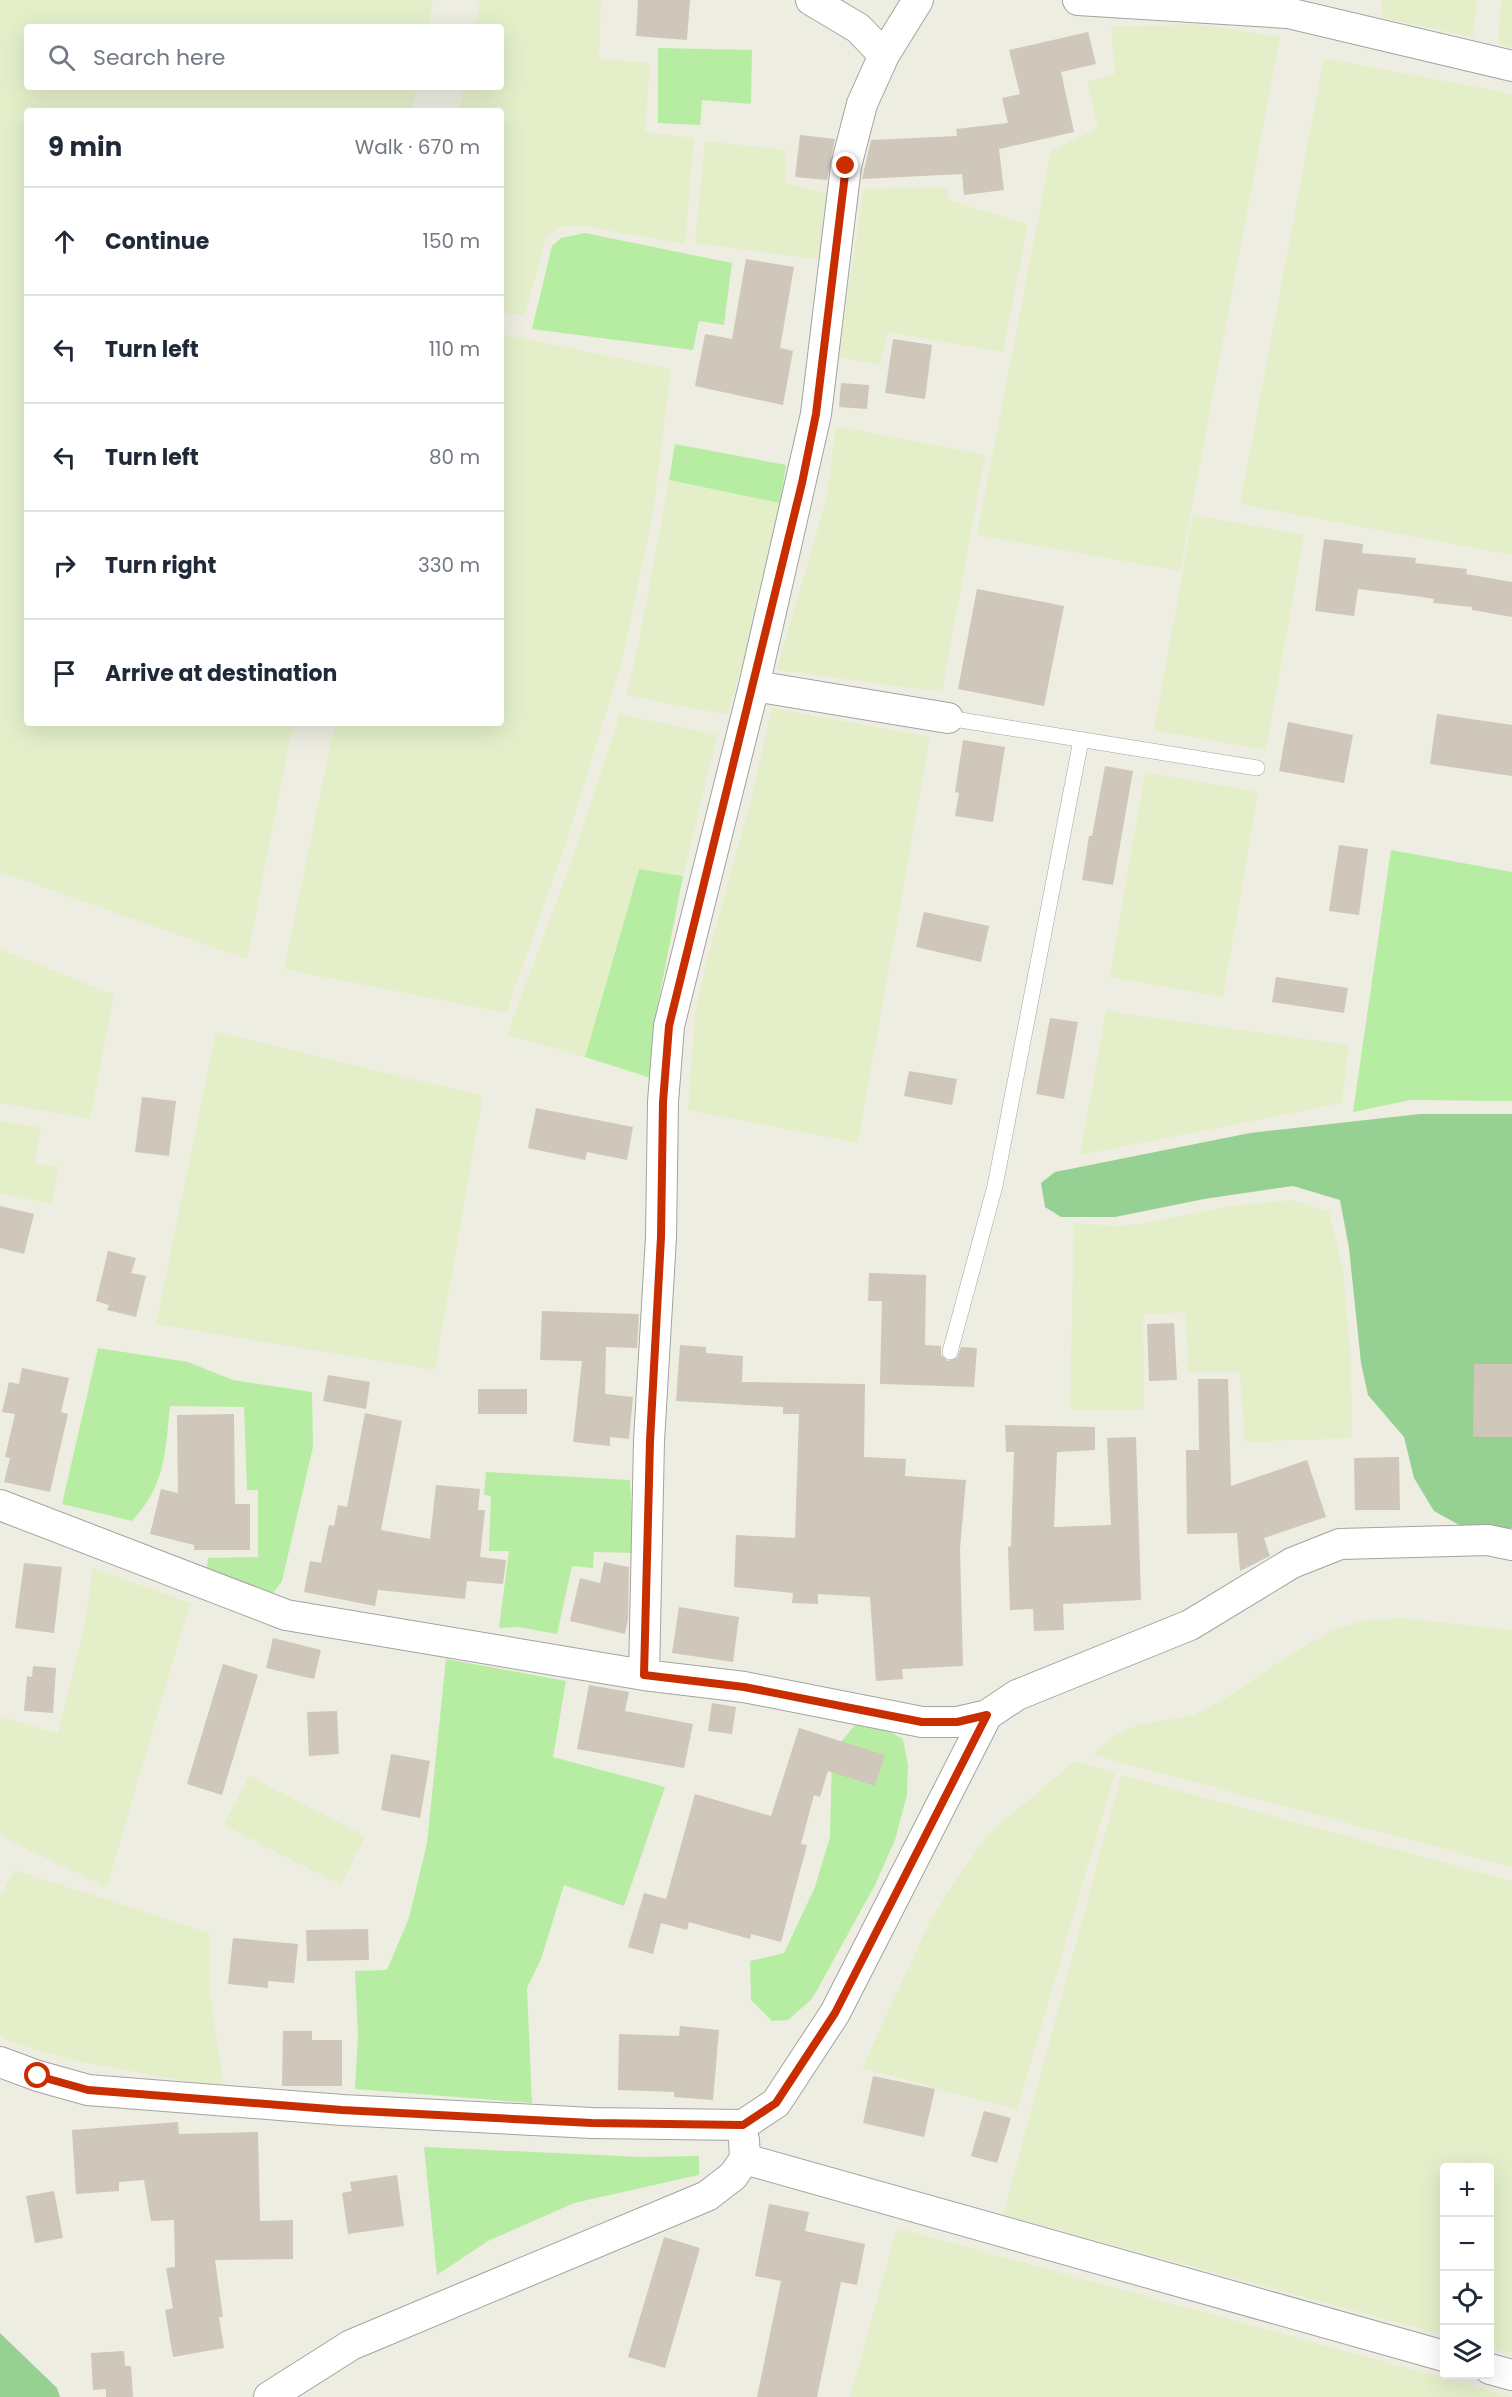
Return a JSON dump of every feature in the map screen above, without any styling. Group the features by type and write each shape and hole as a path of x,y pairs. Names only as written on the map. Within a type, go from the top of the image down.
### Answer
{"street":[{"path":"811,0 858,28 884,55"},
{"path":"644,1675 650,1441 661,1237 663,1102 669,1026 754,686 816,414 846,166 862,104 884,55 918,0"},
{"path":"1078,0 1288,13 1512,66"},
{"path":"754,686 948,718"},
{"path":"0,1505 286,1615 644,1675 744,1687 922,1722 957,1722 987,1715 1017,1695 1190,1625 1292,1563 1340,1544 1488,1540 1512,1545"},
{"path":"0,2062 38,2076 88,2090 342,2110 592,2123 743,2125 776,2103 835,2013 987,1715"},
{"path":"269,2397 351,2345 707,2196 734,2176 745,2159 743,2125"},
{"path":"745,2159 1440,2355"},
{"path":"1494,2370 1512,2375"}],"lane":[{"path":"948,718 1257,768"},
{"path":"950,1352 995,1186 1081,740"}],"green space":[{"path":"0,0 433,0 429,24 24,24 24,90 416,90 412,108 24,108 24,726 292,726 247,959 0,872"},
{"path":"480,0 601,0 599,59 650,63 645,132 694,138 685,244 579,225 560,227 546,237 525,315 504,312 504,108 460,108 463,90 504,90 504,24 476,24"},
{"path":"1381,0 1477,0 1473,37 1382,18"},
{"path":"1501,0 1512,0 1512,47 1498,44"},
{"path":"1196,24 1280,37 1180,571 977,535 1051,151 1098,128 1087,82 1115,74 1111,27"},
{"path":"658,48 752,50 751,104 702,100 700,125 658,123"},
{"path":"1324,58 1512,94 1512,555 1240,504"},
{"path":"705,141 786,150 785,183 828,193 823,260 695,243"},
{"path":"948,188 947,200 1028,224 1003,352 888,332 880,365 838,357 864,189"},
{"path":"585,233 732,263 724,325 699,321 693,350 532,329 552,246 561,238"},
{"path":"504,335 671,369 653,513 622,661 564,849 506,1013 284,969 334,726 504,726"},
{"path":"836,426 985,455 942,692 777,670 827,496"},
{"path":"675,444 786,465 780,503 669,480"},
{"path":"669,480 780,503 742,667 727,715 626,695 637,651"},
{"path":"1193,515 1304,535 1266,750 1154,730"},
{"path":"772,708 930,737 858,1143 688,1110 695,1013 708,956 750,803"},
{"path":"620,714 717,735 683,876 639,870 585,1057 507,1035 572,859"},
{"path":"1145,772 1258,792 1223,997 1110,977"},
{"path":"1391,850 1512,872 1512,1101 1411,1100 1353,1112"},
{"path":"639,869 683,876 656,1014 651,1078 585,1057"},
{"path":"0,949 114,995 90,1119 0,1103"},
{"path":"1106,1011 1349,1045 1342,1103 1080,1155"},
{"path":"216,1032 483,1096 435,1370 156,1324"},
{"path":"1420,1114 1512,1114 1512,1528 1472,1532 1434,1511 1414,1478 1404,1437 1368,1395 1361,1363 1349,1248 1340,1200 1293,1186 1204,1199 1115,1217 1061,1217 1045,1207 1041,1183 1055,1172 1250,1133"},
{"path":"0,1121 41,1128 34,1164 59,1166 52,1204 0,1193"},
{"path":"1293,1200 1329,1212 1343,1269 1351,1364 1352,1438 1245,1442 1240,1372 1189,1372 1185,1312 1143,1315 1144,1410 1070,1409 1074,1223 1117,1226 1139,1224 1232,1206"},
{"path":"98,1348 188,1362 233,1380 312,1392 313,1447 282,1581 273,1593 206,1576 208,1558 258,1557 258,1490 247,1490 244,1407 170,1406 165,1453 158,1481 152,1494 132,1521 62,1504"},
{"path":"486,1472 630,1480 634,1553 594,1552 593,1568 572,1566 557,1634 518,1627 499,1628 509,1551 489,1551 491,1496 484,1495"},
{"path":"93,1568 190,1603 107,1887 8,1840 0,1834 0,1716 58,1734 83,1633"},
{"path":"1400,1618 1512,1630 1512,1867 1093,1755 1112,1737 1137,1725 1194,1715 1231,1695 1291,1654 1332,1631 1362,1621"},
{"path":"446,1659 566,1681 553,1757 665,1787 624,1906 564,1885 541,1959 527,1988 532,2103 355,2089 358,2036 355,1971 387,1970 409,1918 427,1843"},
{"path":"855,1725 878,1725 903,1739 908,1765 907,1795 895,1840 875,1885 812,1999 788,2020 772,2021 751,2000 750,1961 784,1953 815,1887 830,1837 832,1752"},
{"path":"1075,1761 1115,1773 1017,2110 862,2068 931,1919 959,1875 988,1834"},
{"path":"1121,1775 1512,1881 1512,2353 1494,2348 1494,2163 1440,2163 1440,2334 1003,2215"},
{"path":"249,1776 365,1836 341,1885 224,1825"},
{"path":"15,1870 209,1933 210,1994 224,2088 71,2060 11,2042 0,2036 0,1896"},
{"path":"424,2147 641,2157 699,2156 699,2175 574,2203 488,2241 437,2275"},
{"path":"897,2228 1512,2397 850,2397"},
{"path":"0,2333 57,2388 60,2397 0,2397"}],"building":[{"path":"638,0 690,0 687,40 636,36"},
{"path":"1088,32 1096,64 1061,72 1074,132 999,149 1004,190 964,195 962,174 862,179 871,140 957,136 956,129 1008,123 1002,98 1020,94 1009,50"},
{"path":"800,135 835,139 827,180 795,177"},
{"path":"746,259 794,267 780,348 793,351 783,405 695,386 705,334 732,339"},
{"path":"893,339 932,345 925,399 885,393"},
{"path":"841,383 869,385 867,409 839,407"},
{"path":"1324,539 1363,544 1362,553 1416,558 1415,563 1467,569 1466,574 1512,582 1512,617 1472,610 1472,607 1433,603 1434,599 1423,597 1358,589 1354,616 1315,611"},
{"path":"977,589 1064,606 1044,706 958,689"},
{"path":"1437,714 1512,725 1512,776 1430,764"},
{"path":"1288,722 1353,735 1344,783 1279,771"},
{"path":"963,740 1005,747 993,822 955,816 959,793 955,792"},
{"path":"1105,766 1133,771 1113,885 1082,880 1089,836 1092,836"},
{"path":"1339,845 1368,849 1359,915 1329,911"},
{"path":"924,912 989,926 981,962 916,947"},
{"path":"1276,977 1348,988 1344,1013 1272,1002"},
{"path":"1050,1018 1078,1022 1064,1099 1036,1094"},
{"path":"909,1071 957,1079 952,1105 904,1096"},
{"path":"142,1097 176,1101 169,1156 135,1152"},
{"path":"536,1108 633,1127 627,1160 587,1152 585,1160 528,1148"},
{"path":"0,1206 34,1214 24,1254 0,1248"},
{"path":"108,1251 136,1258 131,1273 146,1276 136,1317 107,1310 109,1305 96,1301"},
{"path":"869,1273 926,1275 925,1345 941,1346 941,1355 948,1361 957,1358 961,1347 977,1348 974,1387 880,1384 882,1301 868,1301"},
{"path":"542,1311 639,1314 637,1348 606,1347 605,1394 633,1397 629,1439 610,1437 610,1446 573,1442 582,1361 540,1360"},
{"path":"1174,1323 1177,1380 1149,1381 1147,1324"},
{"path":"680,1345 706,1347 706,1353 743,1356 742,1382 865,1384 864,1457 906,1459 905,1476 966,1480 960,1549 963,1666 902,1669 903,1679 876,1681 870,1597 818,1594 818,1604 792,1603 793,1593 734,1587 736,1535 795,1538 799,1414 783,1414 783,1407 676,1401"},
{"path":"1474,1364 1512,1364 1512,1437 1473,1437"},
{"path":"22,1368 69,1378 61,1412 68,1414 50,1492 4,1482 10,1458 5,1457 15,1414 2,1412 9,1382 19,1384"},
{"path":"328,1375 370,1382 366,1409 323,1401"},
{"path":"1198,1379 1228,1379 1231,1486 1307,1460 1326,1517 1264,1538 1270,1556 1240,1571 1237,1533 1187,1534 1186,1450 1199,1450"},
{"path":"478,1389 527,1389 527,1414 478,1414"},
{"path":"365,1413 402,1421 381,1530 430,1539 436,1485 480,1489 478,1510 485,1510 480,1557 506,1560 503,1584 467,1581 465,1599 378,1590 375,1606 304,1592 310,1561 321,1563 329,1525 334,1526 338,1505 347,1507"},
{"path":"234,1414 235,1504 250,1504 250,1550 194,1550 194,1545 150,1534 161,1489 178,1493 177,1415"},
{"path":"1005,1425 1095,1427 1095,1450 1057,1452 1054,1527 1111,1525 1107,1438 1136,1437 1141,1600 1063,1604 1064,1630 1034,1631 1033,1609 1010,1610 1008,1547 1011,1546 1014,1452 1006,1452"},
{"path":"1399,1457 1400,1510 1355,1510 1354,1458"},
{"path":"604,1562 629,1567 628,1620 625,1634 570,1621 580,1578 600,1583"},
{"path":"24,1563 62,1567 54,1633 15,1628"},
{"path":"679,1607 739,1617 733,1662 672,1653"},
{"path":"273,1638 321,1650 314,1679 266,1668"},
{"path":"223,1664 258,1675 222,1795 187,1784"},
{"path":"33,1666 56,1668 53,1713 24,1711 27,1676 32,1677"},
{"path":"589,1685 629,1692 625,1711 693,1724 684,1768 577,1749"},
{"path":"712,1703 736,1707 732,1734 708,1731"},
{"path":"337,1711 339,1754 309,1756 307,1712"},
{"path":"799,1728 885,1755 875,1786 828,1771 820,1797 814,1795 801,1844 807,1845 781,1942 751,1934 750,1939 689,1922 687,1930 661,1923 653,1954 628,1947 644,1893 666,1899 695,1794 771,1816"},
{"path":"391,1754 430,1761 420,1818 381,1810"},
{"path":"368,1929 369,1960 307,1961 306,1930"},
{"path":"233,1938 298,1944 294,1983 268,1981 268,1988 228,1984"},
{"path":"680,2026 719,2030 713,2100 674,2097 674,2092 618,2090 619,2034 679,2036"},
{"path":"283,2031 312,2031 312,2040 342,2040 342,2086 282,2086"},
{"path":"873,2076 935,2089 924,2137 863,2123"},
{"path":"984,2111 1011,2118 997,2163 971,2156"},
{"path":"178,2122 179,2134 258,2132 260,2221 293,2220 293,2259 215,2260 223,2317 219,2317 224,2348 173,2357 165,2310 173,2308 166,2268 175,2267 174,2220 151,2221 144,2180 119,2182 119,2191 76,2194 72,2130"},
{"path":"397,2175 404,2226 348,2234 342,2193 352,2191 350,2182"},
{"path":"54,2191 63,2238 35,2243 26,2196"},
{"path":"769,2204 809,2212 805,2231 865,2244 857,2285 841,2282 817,2397 757,2397 781,2281 755,2276"},
{"path":"664,2237 700,2248 665,2368 628,2357"},
{"path":"124,2351 125,2366 131,2366 133,2397 106,2397 106,2389 93,2390 91,2353"}],"route":[{"path":"38,2076 88,2090 342,2110 592,2123 743,2125 776,2103 835,2013 987,1715 957,1722 922,1722 744,1687 644,1675 650,1441 661,1237 663,1102 669,1026 802,483 816,414 846,166"}]}
